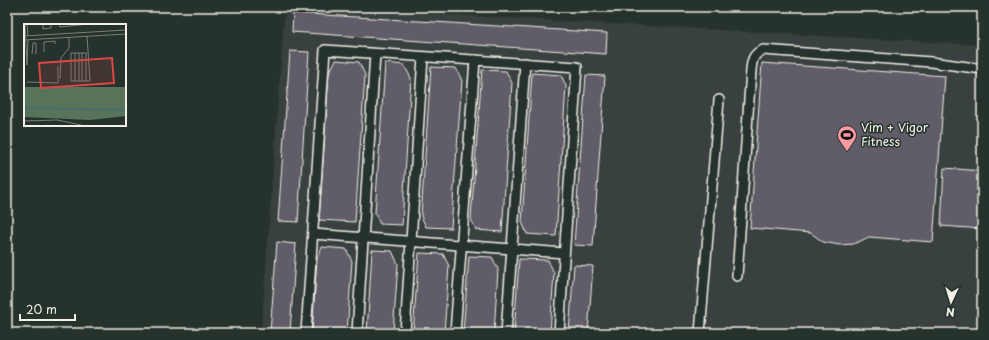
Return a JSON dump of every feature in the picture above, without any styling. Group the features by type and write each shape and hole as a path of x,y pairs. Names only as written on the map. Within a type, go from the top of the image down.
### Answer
{"lane":[{"path":"306,333 325,50 576,67 559,333"},
{"path":"737,276 752,58 758,52 764,50 924,62 982,69"},
{"path":"357,333 375,54"},
{"path":"405,333 423,57"},
{"path":"455,333 475,60"},
{"path":"506,333 525,63"},
{"path":"700,333 719,100"},
{"path":"313,234 564,253"}],"shaded area":[{"path":"285,7 316,7 982,45 982,333 261,333"}],"building":[{"path":"293,13 607,33 606,54 292,32"},
{"path":"290,51 309,52 298,222 278,221"},
{"path":"336,60 359,62 365,75 355,222 319,220 329,73"},
{"path":"385,63 404,65 411,78 402,225 380,224 375,213"},
{"name":"Vim + Vigor Fitness","path":"762,63 945,76 933,242 869,237 854,244 839,245 823,242 811,233 750,228"},
{"path":"431,67 456,68 462,81 451,228 426,227 421,216"},
{"path":"482,70 506,71 512,83 502,232 476,230 471,219"},
{"path":"532,73 561,75 566,86 556,236 527,234 522,222"},
{"path":"586,75 605,76 593,246 574,245"},
{"path":"944,168 982,171 982,229 941,226"},
{"path":"277,242 296,244 290,333 270,333"},
{"path":"322,247 346,249 352,261 347,333 312,333 317,258"},
{"path":"372,250 392,251 398,264 393,333 367,333"},
{"path":"419,253 443,254 449,266 444,333 413,333"},
{"path":"469,256 492,257 498,269 494,333 463,333"},
{"path":"519,259 548,260 554,273 550,333 514,333"},
{"path":"574,265 593,266 588,333 569,333"}],"place":[{"name":"Vim + Vigor Fitness","path":"847,152"}]}
